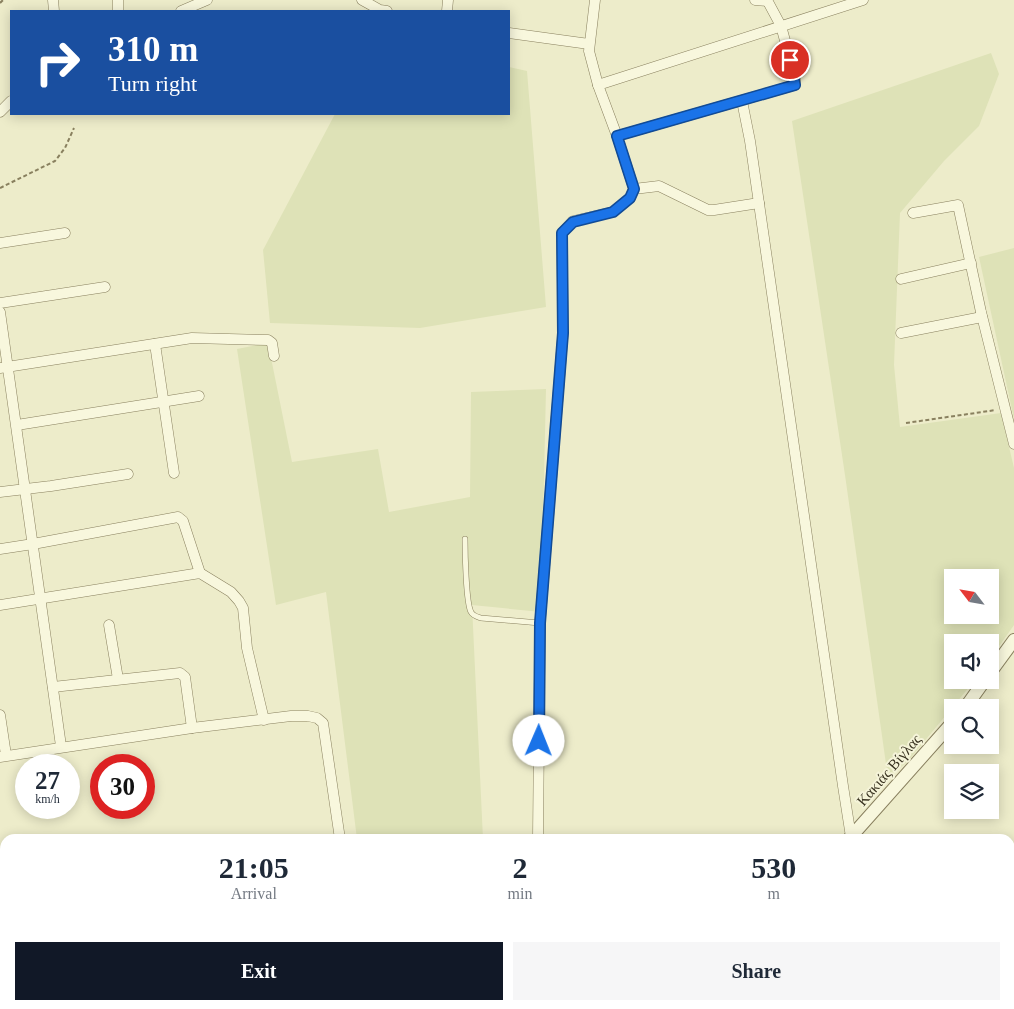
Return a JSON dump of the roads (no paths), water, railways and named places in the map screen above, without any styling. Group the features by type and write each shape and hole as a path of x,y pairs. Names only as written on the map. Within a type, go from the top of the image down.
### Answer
{"street":[{"path":"183,10 207,0"},
{"path":"362,0 385,10"},
{"path":"538,834 540,623 563,333 562,233 573,222 613,212 630,198 634,189 598,85 589,51 595,0"},
{"path":"617,136 795,85 795,77 781,26 767,1 755,0"},
{"path":"598,85 863,0"},
{"path":"510,33 590,44"},
{"path":"742,101 750,141 850,834"},
{"path":"0,112 10,102"},
{"path":"634,189 659,186 708,210 759,204"},
{"path":"913,213 958,205 982,317 1014,444"},
{"path":"0,243 65,233"},
{"path":"901,280 971,263"},
{"path":"0,303 105,287"},
{"path":"0,312 4,367 26,488 61,746"},
{"path":"901,333 982,317"},
{"path":"4,367 192,338 268,340 272,343 274,356"},
{"path":"155,344 174,473"},
{"path":"16,425 199,396"},
{"path":"0,492 128,474"},
{"path":"0,548 33,544 178,517 183,521 200,573 231,592 242,608 247,648 264,720"},
{"path":"0,605 200,573"},
{"path":"109,625 118,679"},
{"path":"999,661 1014,640"},
{"path":"52,687 180,673 185,677 192,728"},
{"path":"0,715 3,756 192,728 308,716 317,718 323,723 339,834"},
{"name":"Κακιάς Βίγλας","path":"855,834 944,732"}],"lane":[{"path":"464,539 468,599 471,612 481,618 540,623"}]}
